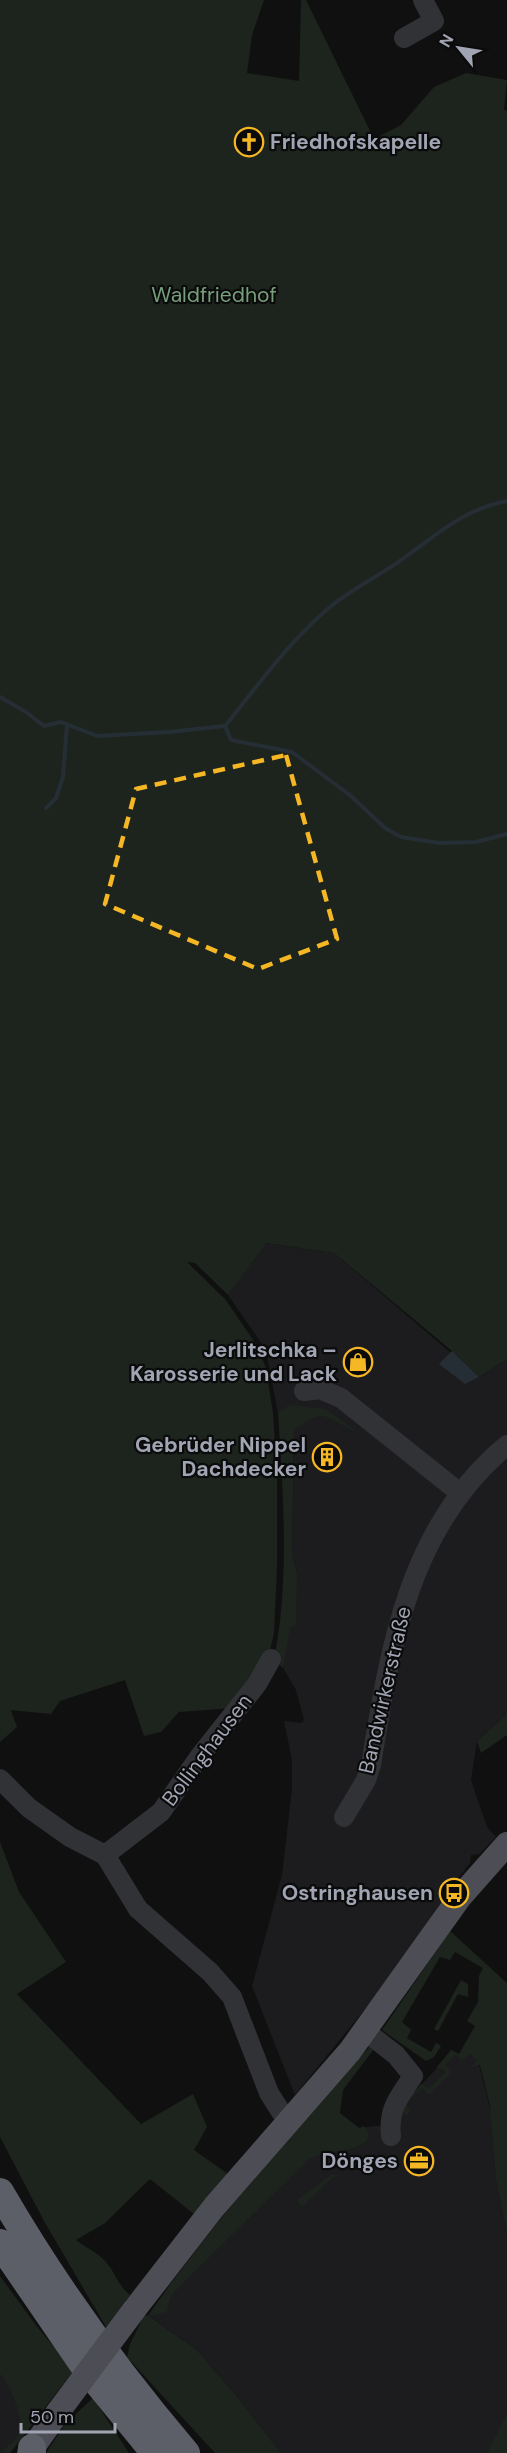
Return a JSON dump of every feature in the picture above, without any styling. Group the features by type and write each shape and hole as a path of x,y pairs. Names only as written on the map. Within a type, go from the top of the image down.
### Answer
{"highway":[{"path":"0,2192 32,2247 82,2322 143,2403 186,2453"},
{"path":"0,2243 87,2370 155,2453"}],"main road":[{"path":"31,2451 134,2310 214,2206 365,2031 460,1897 504,1854"}],"street":[{"path":"404,38 434,21 423,0"},
{"path":"304,1391 320,1389 341,1398 460,1493"},
{"name":"Bandwirkerstraße","path":"344,1817 366,1780 371,1765 390,1657 406,1598 427,1550 460,1493 480,1470 507,1445"},
{"name":"Bollinghausen","path":"105,1855 161,1812 200,1756 257,1684 271,1659"},
{"path":"0,1779 29,1808 70,1837 105,1855 138,1909 210,1972 232,1997 269,2093 281,2112 290,2120"},
{"path":"365,2031 396,2055 412,2076 390,2115 391,2136"}],"highlighted area":[{"path":"286,755 337,939 258,969 105,904 136,789"}],"shaded area":[{"path":"265,1243 334,1253 479,1377 507,1359 507,1714 477,1741 471,1780 487,1827 496,1837 479,1854 471,1855 470,1863 382,1988 295,2095 252,1986 282,1875 292,1789 292,1760 284,1721 301,1723 304,1720 296,1690 283,1668 297,1573 292,1555 294,1430 278,1413 266,1350 228,1295"},
{"path":"452,1351 479,1377 465,1384 439,1364"},
{"path":"476,2030 479,2065 491,2112 496,2181 507,2233 507,2413 487,2453 281,2453 197,2350 148,2315 250,2182 323,2100 359,2128 384,2125 452,2052 461,2056"},
{"path":"0,2363 44,2410 10,2453 0,2453"}],"green space":[{"name":"Waldfriedhof","path":"0,0 264,0 252,35 247,73 299,81 301,0 306,0 374,139 401,125 434,87 466,73 507,80 504,110 507,111 507,1359 479,1377 452,1351 334,1253 266,1243 228,1295 195,1263 187,1262 225,1299 256,1344 266,1368 273,1413 277,1477 274,1633 268,1659 233,1708 179,1712 161,1732 144,1736 125,1680 60,1701 51,1714 11,1710 17,1727 0,1742"},
{"path":"289,1405 326,1409 355,1430 322,1416 311,1419 294,1430 292,1555 297,1573 296,1624 290,1628 283,1668 274,1659 284,1568 278,1413"},
{"path":"507,1714 507,1735 481,1753 477,1741"},
{"path":"0,1842 19,1892 66,1962 17,1994 141,2124 193,2094 207,2127 194,2150 228,2174 194,2214 150,2179 105,2223 76,2240 106,2262 121,2286 130,2295 106,2327 44,2221 0,2137"},
{"path":"450,1931 507,1983 507,2233 496,2181 490,2106 480,2065 470,2067 477,2061 470,2054 462,2061 456,2055 445,2065 452,2072 429,2095 422,2088 405,2104 421,2084 429,2089 445,2073 443,2068 436,2068 451,2050 459,2054 475,2026 467,2021 478,2002 479,1976 483,1968 455,1952 450,1960 440,1957 402,2022 411,2030 407,2038 431,2052 436,2043 441,2046 434,2057 426,2061 382,2030"},
{"path":"461,1980 468,1984 468,1997 458,1994 438,2031 434,2029"},
{"path":"370,2046 374,2049 343,2090 340,2113 359,2128 364,2126 369,2133 367,2141 353,2148 322,2154 308,2160 182,2284 171,2296 167,2312 149,2316 197,2350 281,2453 215,2453 127,2357 130,2344 144,2316 149,2315 171,2283 250,2182"},
{"path":"405,2104 411,2111 407,2116 401,2109"},
{"path":"332,2174 342,2176 333,2177 302,2207 297,2200"},
{"path":"0,2276 38,2328 74,2370 10,2453 0,2452 17,2438 21,2426 15,2401 0,2374"},
{"path":"93,2398 129,2453 46,2453 65,2424"},
{"path":"507,2413 507,2453 487,2453"}],"waterway":[{"path":"225,726 291,645 335,603 396,564 452,523 478,510 507,501"},
{"path":"0,697 44,726 61,722 97,736 225,726"},
{"path":"46,808 56,798 63,777 67,724"},
{"path":"225,726 231,740 292,752 351,796 385,828 401,837 439,843 476,842 507,834"}],"place":[{"name":"Friedhofskapelle","path":"249,142"},
{"name":"Jerlitschka – Karosserie und Lack","path":"358,1362"},
{"name":"Gebrüder Nippel Dachdecker","path":"327,1457"},
{"name":"Ostringhausen","path":"454,1893"},
{"name":"Dönges","path":"419,2161"}]}
